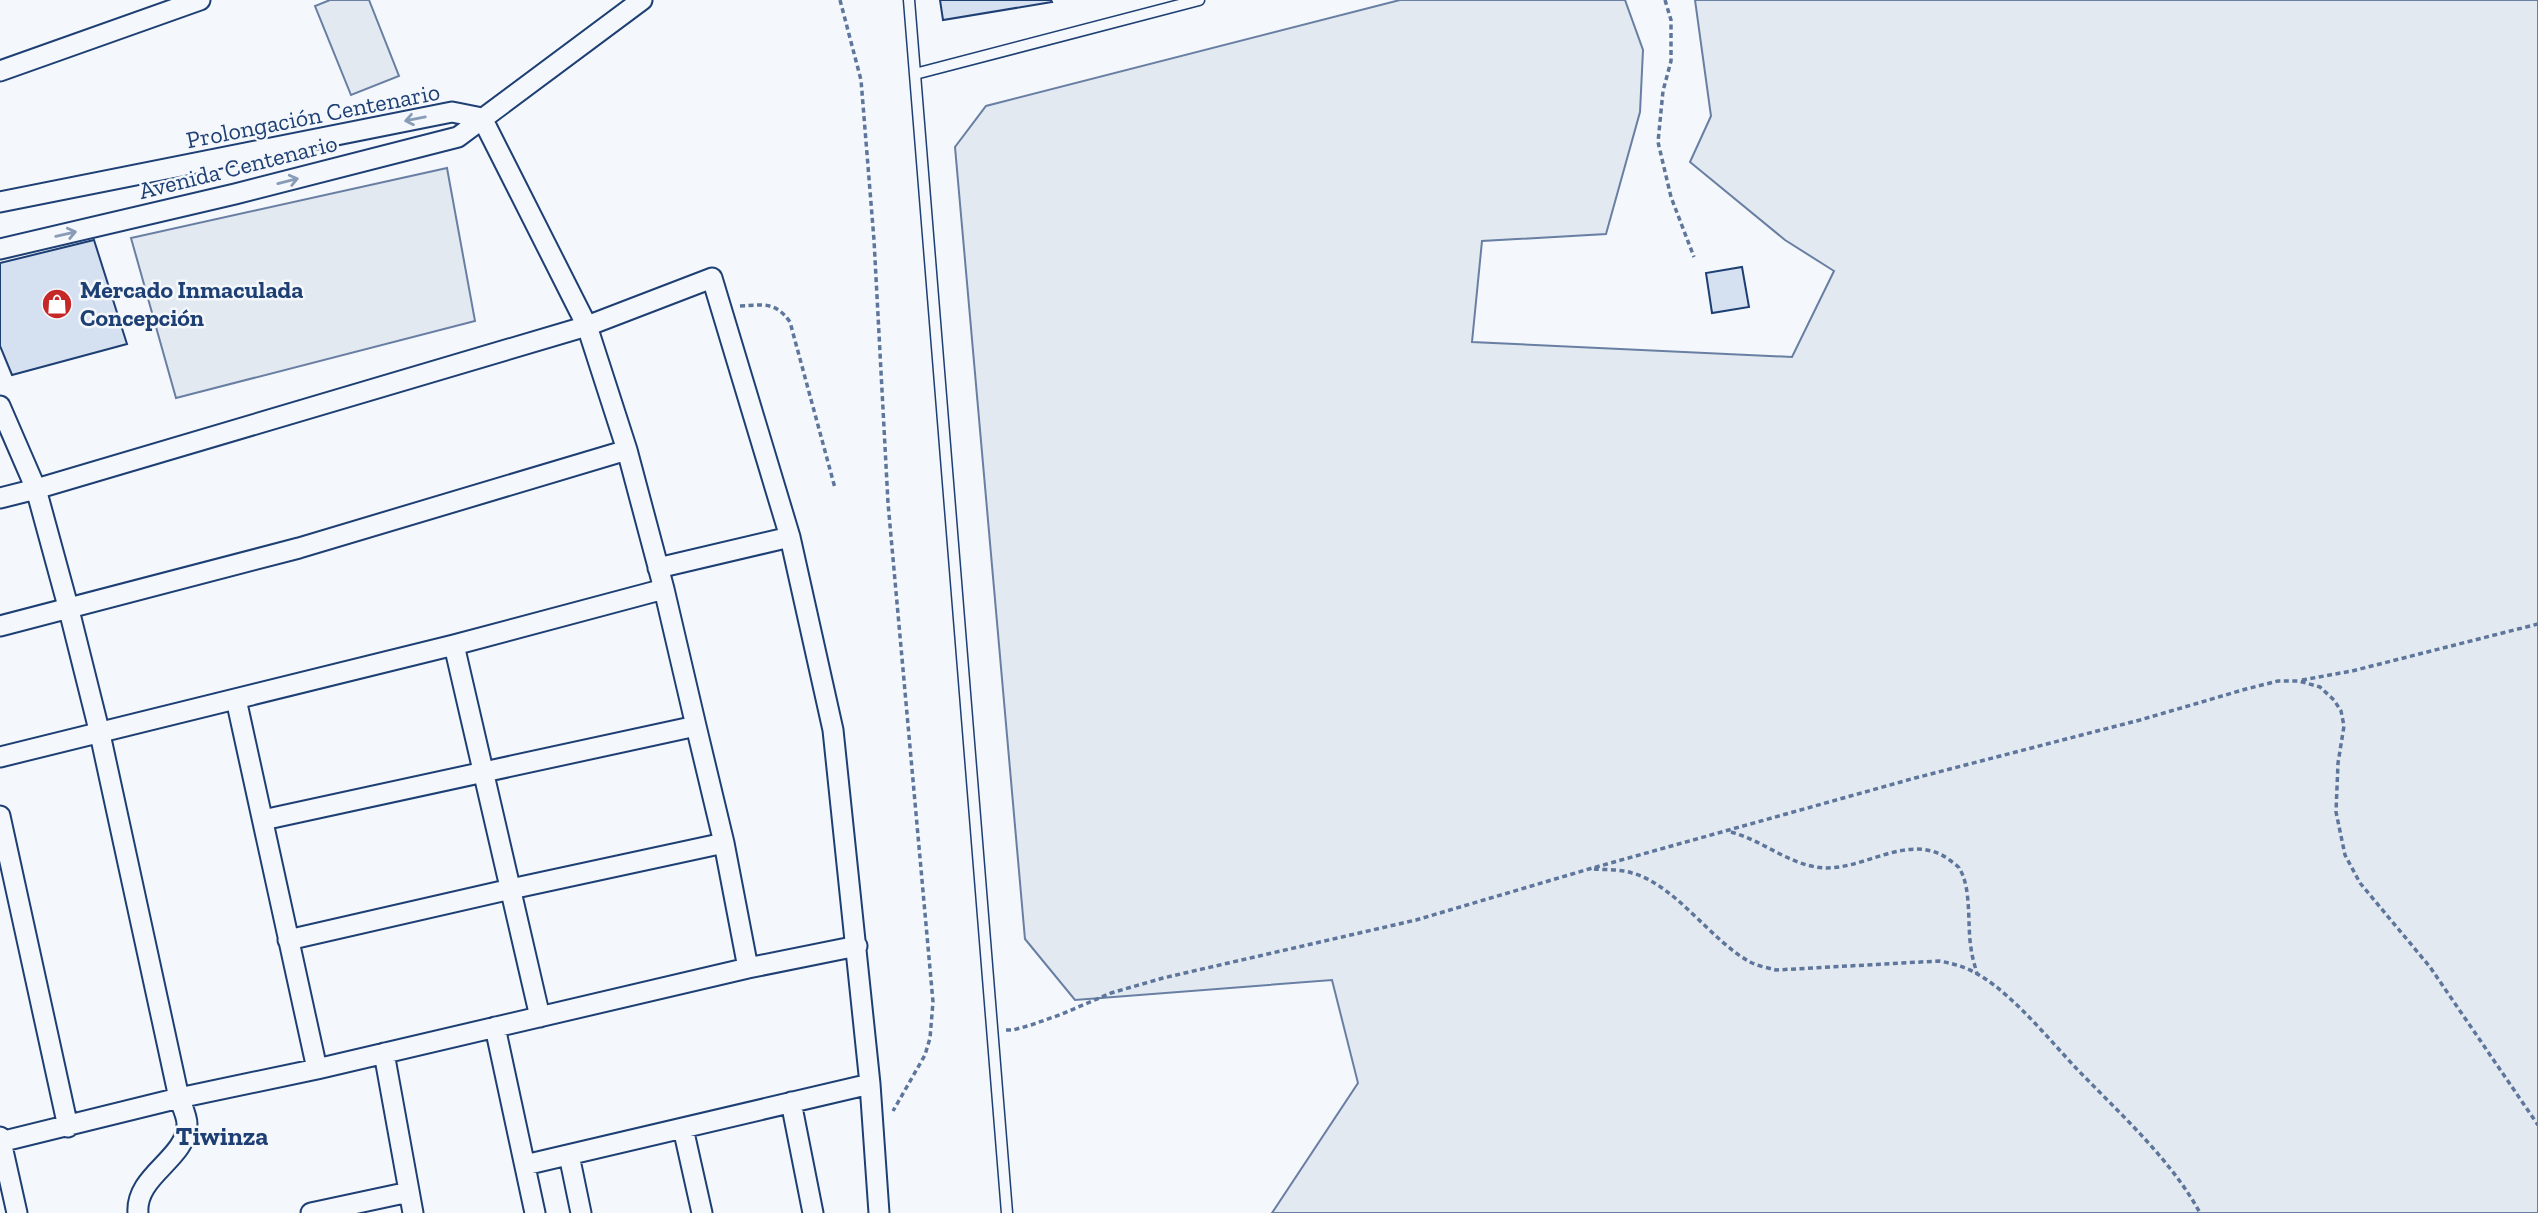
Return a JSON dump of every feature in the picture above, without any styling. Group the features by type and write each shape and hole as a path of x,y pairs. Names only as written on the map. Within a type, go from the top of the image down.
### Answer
{"street":[{"path":"0,71 200,0"},
{"path":"642,0 482,118 587,326 626,450 664,589 724,843 748,968"},
{"name":"Prolongación Centenario","path":"0,202 452,112 482,118"},
{"name":"Avenida Centenario","path":"0,249 235,194 458,137 482,118"},
{"path":"0,498 587,326 712,278 790,537 833,730 857,946 879,1213"},
{"path":"0,406 36,489 69,610 100,734 187,1125 180,1145 145,1186 138,1213"},
{"path":"0,626 299,548 626,450"},
{"path":"658,568 790,537"},
{"path":"0,757 454,645 664,589"},
{"path":"454,645 540,1017"},
{"path":"236,699 317,1069"},
{"path":"263,820 696,726"},
{"path":"0,816 68,1127"},
{"path":"288,940 724,843"},
{"path":"17,1213 0,1140 68,1127 179,1098 384,1054 748,968 857,946"},
{"path":"495,1027 535,1213"},
{"path":"384,1054 413,1213"},
{"path":"525,1166 870,1084"},
{"path":"791,1102 814,1213"},
{"path":"683,1128 702,1213"},
{"path":"569,1155 581,1213"},
{"path":"311,1213 409,1192"}],"lane":[{"path":"909,0 1007,1213"},
{"path":"915,74 1199,0"}],"path":[{"path":"840,0 861,80 874,240 888,503 933,1002 930,1038 925,1055 874,1139"},
{"path":"1665,0 1671,20 1671,61 1663,91 1658,142 1671,197 1695,257"},
{"path":"720,308 765,304 781,310 790,322 835,488"},
{"path":"993,1029 1013,1030 1124,989 1416,920 1915,778 2140,720 2246,689 2278,681 2299,681 2363,669 2538,624"},
{"path":"2299,681 2320,687 2334,699 2341,711 2344,726 2338,763 2336,812 2345,855 2360,883 2430,967 2538,1125"},
{"path":"1728,831 1817,867 1836,867 1899,851 1920,849 1943,855 1959,868 1965,887 1971,948 1977,974"},
{"path":"1589,869 1634,873 1656,884 1731,949 1752,963 1776,970 1939,961 1961,965 1985,978 2030,1019 2109,1102 2164,1163 2191,1196 2200,1213"}],"shaded area":[{"path":"330,0 369,0 399,76 351,95 315,6"},
{"path":"1400,0 1625,0 1643,50 1640,112 1606,234 1482,241 1472,342 1792,357 1834,271 1785,240 1690,162 1711,116 1695,0 2538,0 2538,1213 1272,1213 1358,1083 1332,980 1075,1000 1025,939 955,147 986,106"},
{"path":"447,168 475,321 176,398 131,238"}],"building":[{"path":"940,0 1051,0 1052,2 943,20"},
{"name":"Mercado Inmaculada Concepción","path":"94,240 127,344 12,375 0,346 0,263"},
{"path":"1742,267 1749,307 1712,313 1706,273"}],"place":[{"name":"Mercado Inmaculada Concepción","path":"57,304"}],"district":[{"name":"Tiwinza","path":"222,1136"}]}
